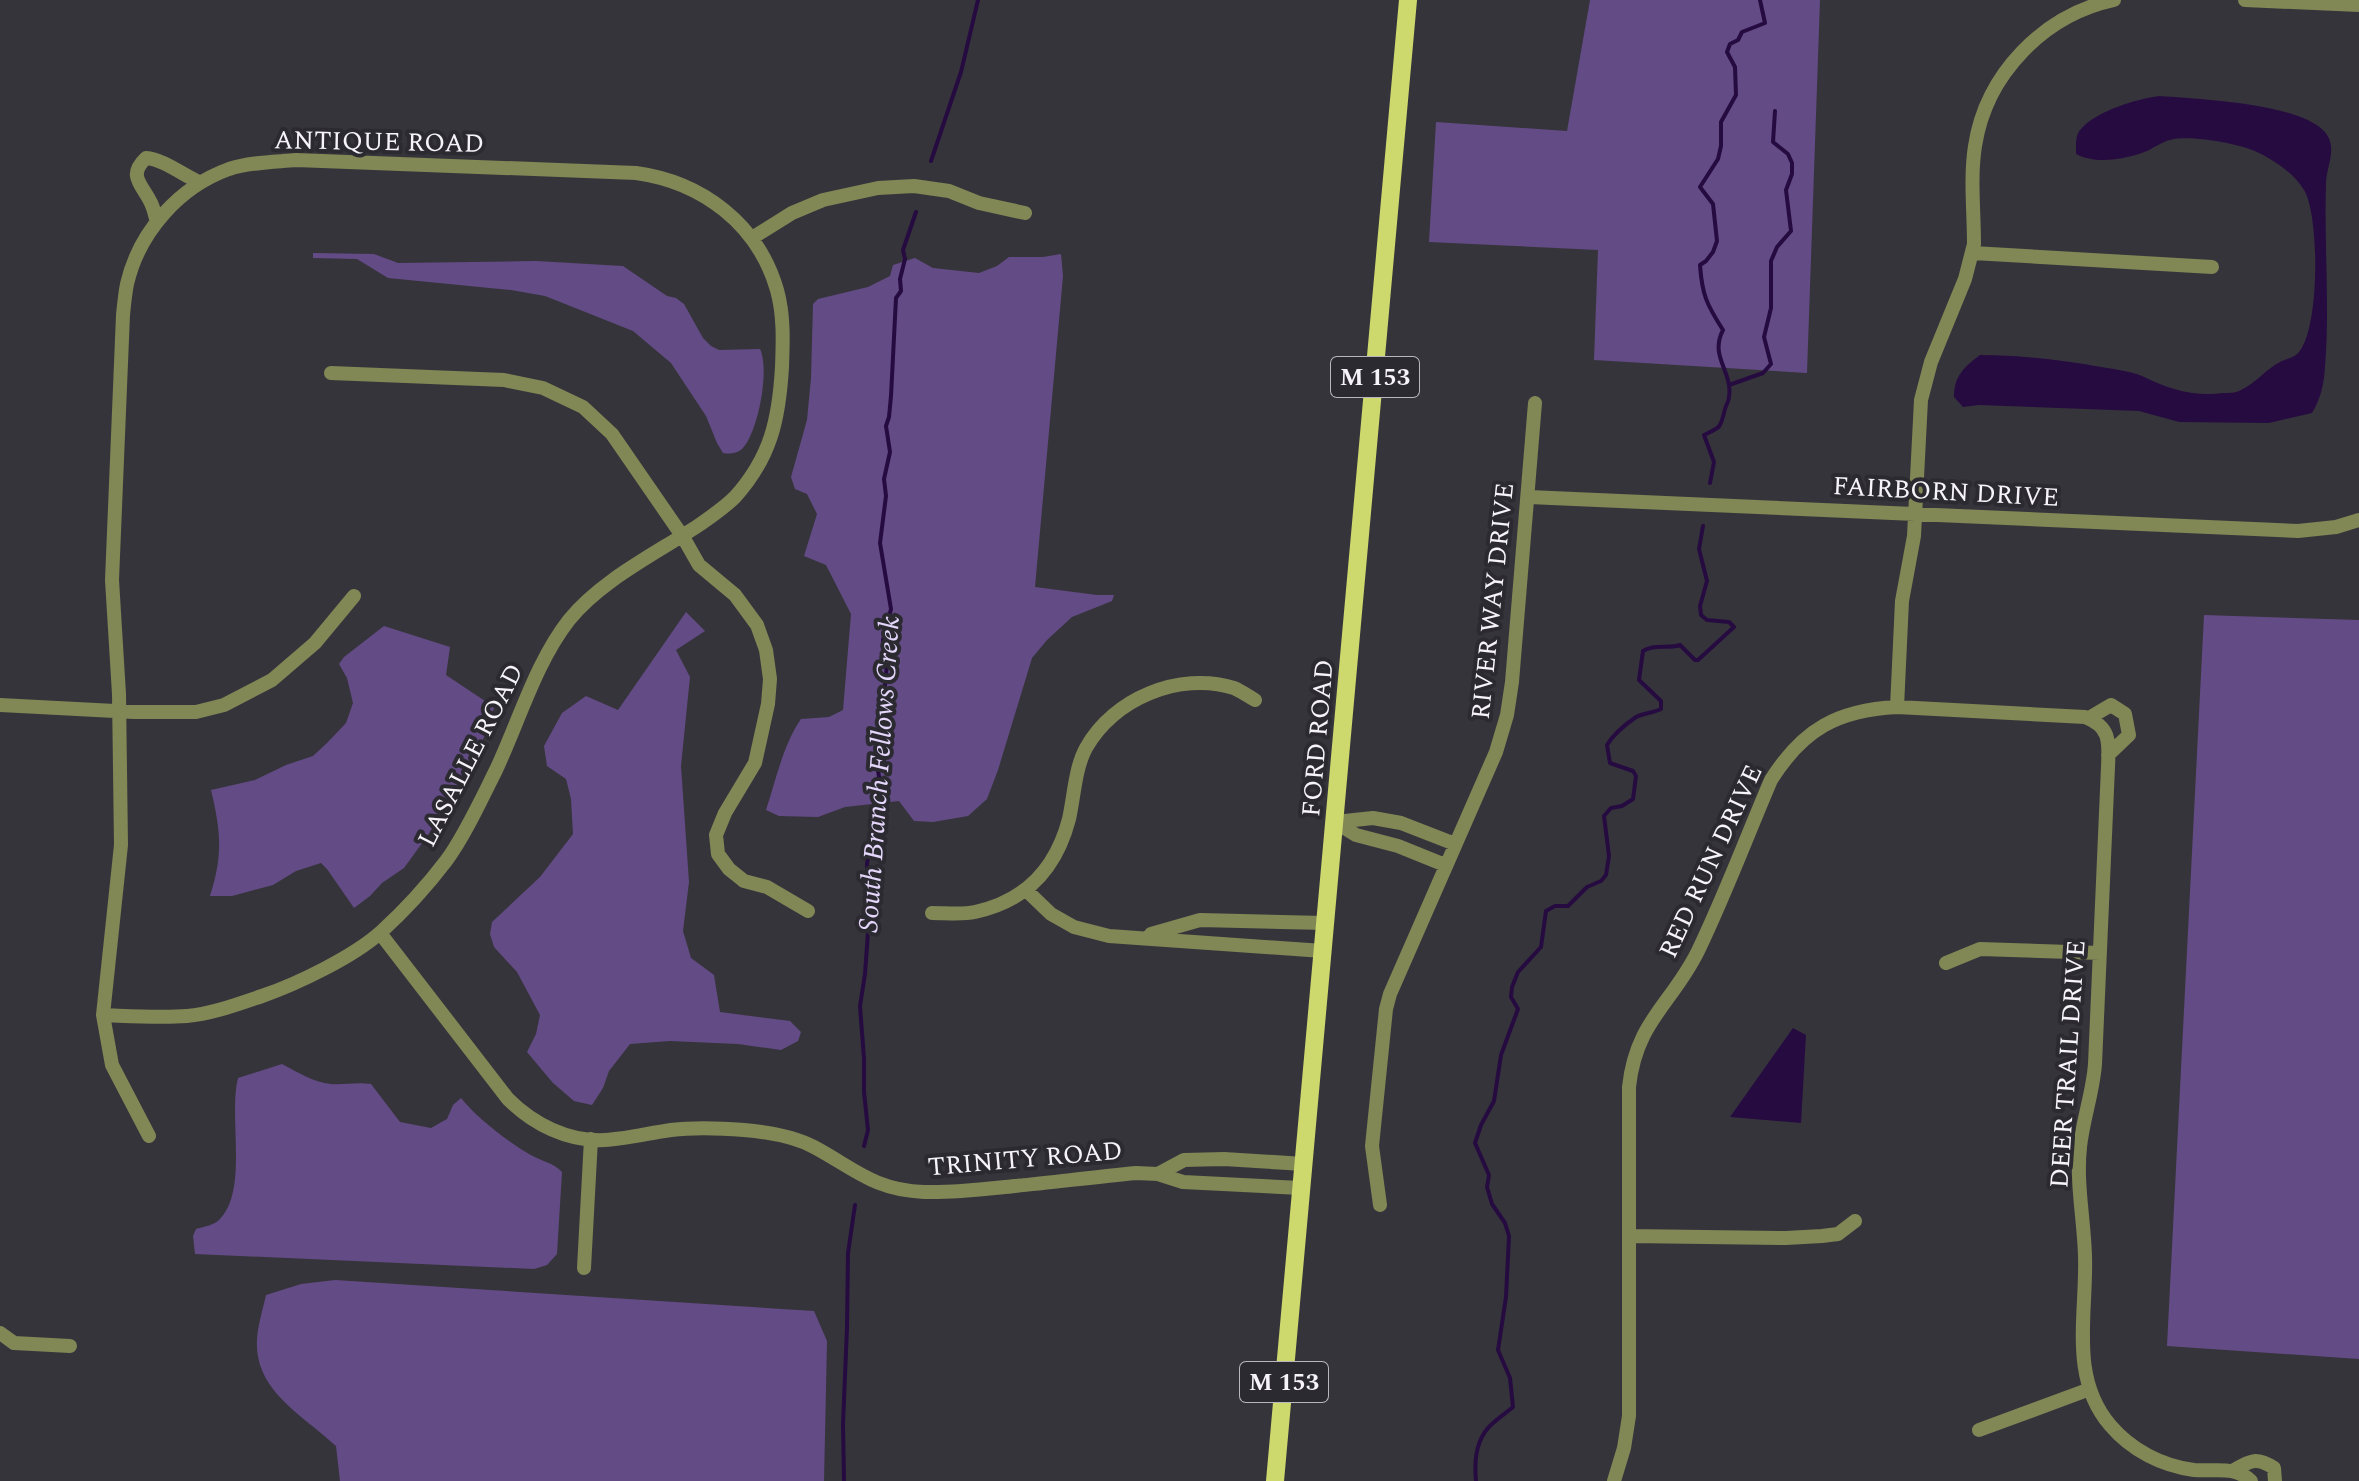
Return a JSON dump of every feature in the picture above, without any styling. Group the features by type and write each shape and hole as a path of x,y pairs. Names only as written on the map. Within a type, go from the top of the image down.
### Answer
{"main road":[{"name":"FORD ROAD","path":"1275,1481 1408,0"}],"street":[{"path":"1897,707 1902,601 1916,514 1920,412 1931,362 1973,253 1972,167 1980,123 1995,87 2021,52 2039,35 2080,10 2114,0"},
{"path":"2245,0 2359,5"},
{"path":"157,222 151,203 136,176 138,166 146,158 156,158 199,182"},
{"name":"ANTIQUE ROAD","path":"149,1136 112,1065 103,1015 121,845 119,710 112,580 123,315 127,283 139,251 157,222 199,182 255,163 296,160 636,173 663,178 699,192 725,211 752,238 770,271 781,308 780,398 769,445 746,484 725,507 683,537"},
{"path":"752,238 792,213 823,200 878,188 914,186 949,191 979,203 1025,213"},
{"path":"1973,253 2212,267"},
{"path":"331,373 504,380 543,388 583,407 612,434 699,565 735,595 757,625 766,650 770,679 768,704 755,763 725,813 716,835 718,854 729,869 744,881 767,887 808,911"},
{"name":"RIVER WAY DRIVE","path":"1380,1205 1372,1146 1386,1009 1393,984 1496,752 1507,715 1529,497 1535,403"},
{"name":"FAIRBORN DRIVE","path":"1529,497 2298,531 2336,527 2359,520"},
{"name":"LASALLE ROAD","path":"103,1015 189,1016 233,1006 280,990 323,969 380,933 448,859 496,770 552,642 570,618 591,596 683,537"},
{"path":"0,705 106,712 196,712 224,705 272,680 315,643 354,596"},
{"path":"932,913 973,913 1027,891 1057,851 1068,821 1085,750 1104,723 1128,703 1179,684 1206,684 1234,689 1255,700"},
{"name":"RED RUN DRIVE","path":"1614,1481 1629,1416 1629,1087 1635,1054 1646,1027 1699,950 1771,780 1794,748 1825,724 1858,711 1897,707 2094,721 2111,705 2125,714"},
{"name":"DEER TRAIL DRIVE","path":"2108,755 2129,735 2125,714"},
{"name":"DEER TRAIL DRIVE","path":"2094,721 2106,733 2108,755 2094,1069 2079,1166 2085,1259 2082,1354 2090,1389 2109,1423 2139,1451 2179,1467 2196,1470 2234,1470 2250,1461 2263,1461 2275,1474"},
{"path":"1335,822 1373,818 1401,823 1455,844"},
{"path":"1335,822 1356,835 1398,846 1445,865"},
{"path":"1027,891 1051,914 1074,927 1109,936 1323,951"},
{"path":"1218,942 1220,919"},
{"path":"1139,937 1200,920 1325,923"},
{"name":"TRINITY ROAD","path":"380,933 508,1099 536,1122 555,1131 605,1140 696,1129 767,1133 813,1146 865,1179 894,1189 923,1192 957,1192 1136,1173 1158,1174 1183,1182 1301,1188"},
{"path":"1946,963 1980,949 2100,953"},
{"path":"584,1268 591,1139"},
{"name":"TRINITY ROAD","path":"1158,1174 1184,1160 1304,1164"},
{"path":"1629,1236 1822,1236 1838,1234 1855,1221"},
{"path":"0,1333 14,1343 70,1346"},
{"path":"1979,1430 2090,1389"},
{"path":"2234,1470 2251,1480"}],"shaded area":[{"path":"1590,0 1820,0 1807,373 1594,360 1598,250 1429,242 1436,122 1567,131"},
{"path":"2159,96 2270,108 2311,122 2328,137 2331,150 2326,184 2325,373 2312,413 2269,423 2179,422 2139,411 1963,407 1954,397 1956,383 1965,368 1980,355 2040,358 2116,369 2181,391 2212,394 2235,392 2246,387 2275,365 2295,355 2305,342 2314,300 2313,224 2304,190 2286,170 2244,147 2183,138 2112,160 2076,154 2078,134 2096,117 2117,107"},
{"path":"313,253 374,254 398,263 536,261 623,266 684,304 703,338 711,346 719,350 760,349 763,386 753,430 742,449 723,453 706,416 671,363 633,331 545,296 388,278 357,259 313,258"},
{"path":"1061,254 1063,276 1035,587 1114,595 1112,601 1072,617 1032,658 987,799 968,816 933,822 914,821 899,801 845,807 818,817 779,816 766,810 785,751 801,719 829,717 843,710 851,614 826,565 804,556 817,514 807,494 795,489 791,477 807,420 813,304 818,299 868,287 890,276 893,265 915,258 933,268 979,273 1009,257"},
{"path":"686,612 705,631 676,650 690,677 681,766 689,882 683,931 691,958 714,975 720,1012 790,1021 801,1032 798,1041 781,1050 738,1044 670,1041 630,1044 609,1071 592,1105 574,1101 553,1083 527,1052 536,1034 540,1015 517,972 494,947 490,934 492,922 540,877 573,834 571,799 566,779 547,766 544,746 562,713 586,696 618,710"},
{"path":"2204,615 2359,620 2359,1359 2167,1346"},
{"path":"384,626 450,647 446,675 494,707 488,729 449,806 404,868 354,908 321,863 296,871 273,885 232,896 210,896 219,843 211,790 255,780 313,756 327,743 346,723 353,703 347,678 339,664"},
{"path":"1793,1028 1806,1035 1801,1123 1730,1117"},
{"path":"282,1064 324,1083 371,1084 400,1122 431,1128 447,1119 453,1105 461,1098 502,1136 562,1172 557,1254 547,1265 534,1269 195,1254 193,1236 196,1229 219,1220 228,1207 233,1191 238,1078"},
{"path":"335,1280 814,1311 827,1341 824,1481 340,1481 336,1446 272,1388 258,1357 257,1339 266,1295 301,1284"}],"waterway":[{"name":"South Branch Fellows Creek","path":"931,161 961,72 978,0"},
{"path":"1710,483 1714,462 1704,435 1721,424 1729,400 1729,388 1719,348 1723,330 1709,306 1702,284 1700,265 1713,252 1717,241 1713,204 1700,187 1718,159 1721,122 1736,95 1735,67 1727,52 1742,32 1765,23 1760,0"},
{"path":"1729,385 1763,373 1771,364 1764,337 1771,308 1771,261 1777,247 1791,231 1786,190 1792,174 1788,154 1773,142 1775,111"},
{"name":"South Branch Fellows Creek","path":"864,1146 868,1130 860,1006 869,918 867,863 875,829 874,795 880,783 876,757 886,677 887,659 883,640 891,609 880,543 886,496 884,479 890,452 886,426 891,396 896,298 901,291 900,279 905,259 903,250 916,212"},
{"path":"1476,1481 1476,1458 1482,1436 1513,1407 1510,1378 1498,1350 1506,1297 1509,1236 1505,1223 1492,1204 1487,1187 1489,1175 1475,1143 1494,1101 1501,1055 1518,1009 1511,997 1512,987 1518,972 1541,947 1546,911 1555,906 1568,906 1587,887 1601,881 1606,875 1609,856 1604,816 1611,808 1633,799 1636,776 1633,771 1610,763 1607,745 1636,717 1661,709 1661,701 1639,680 1643,651 1680,645 1698,660 1734,627 1729,622 1707,620 1701,615 1700,606 1707,581 1699,549 1703,526"},
{"name":"South Branch Fellows Creek","path":"844,1481 848,1253 855,1205"}]}
